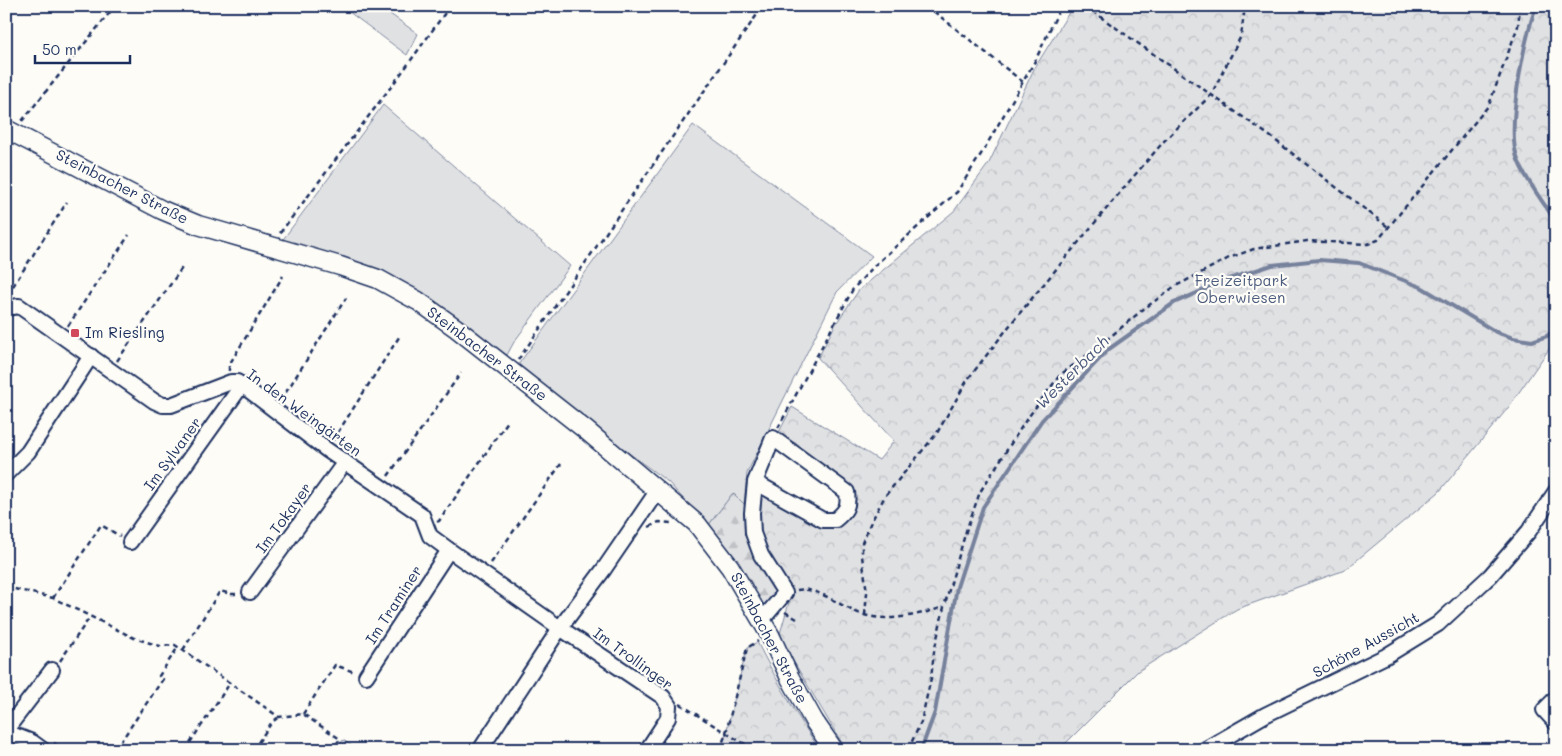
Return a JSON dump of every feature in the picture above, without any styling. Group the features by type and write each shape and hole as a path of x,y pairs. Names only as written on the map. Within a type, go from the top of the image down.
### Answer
{"main road":[{"name":"Steinbacher Straße","path":"10,130 162,210 198,225 340,266 378,280 418,301 456,328 587,431 698,524 730,567 760,633 790,678 814,722 834,750"}],"street":[{"name":"In den Weingärten","path":"6,308 19,306 154,401 163,405 171,405 236,384 275,409 380,488 422,515 430,536 560,628"},
{"path":"6,474 28,452 91,356"},
{"name":"Im Sylvaner","path":"130,542 236,384"},
{"path":"755,482 822,520 834,520 844,512 848,503 847,492 774,438 755,482 752,513 753,533 760,555 785,593 760,633"},
{"name":"Im Tokayer","path":"250,592 345,462"},
{"path":"480,750 560,628 604,569 658,490"},
{"name":"Schöne Aussicht","path":"1204,750 1265,715 1386,656 1438,624 1496,570 1530,531 1556,491"},
{"name":"Im Traminer","path":"366,676 449,550"},
{"name":"Im Trollinger","path":"560,628 663,697 669,706 668,718 647,750"},
{"path":"43,750 32,742 6,731 52,670"},
{"path":"1556,698 1544,710 1556,723"}],"path":[{"path":"10,130 115,6"},
{"path":"270,245 406,67 450,6"},
{"path":"510,371 763,6"},
{"path":"926,6 1022,82"},
{"path":"774,438 800,384 853,289 875,265 957,192 984,151 1035,61 1061,6"},
{"path":"1085,6 1267,134 1388,228"},
{"path":"865,615 867,593 862,543 885,496 937,433 968,379 1014,320 1122,190 1166,140 1211,95 1241,36 1244,6"},
{"path":"908,750 921,722 944,607 966,531 980,492 1026,420 1060,375 1174,287 1229,258 1263,247 1307,241 1368,244 1378,240 1489,106 1518,26 1520,6"},
{"path":"6,176 12,167"},
{"path":"6,297 67,202"},
{"path":"61,335 129,235"},
{"path":"111,370 184,265"},
{"path":"236,384 229,365 283,276"},
{"path":"275,409 346,298"},
{"path":"327,450 400,334"},
{"path":"380,488 461,373"},
{"path":"427,527 439,521 508,420"},
{"path":"483,575 561,464"},
{"path":"669,518 675,524"},
{"path":"53,598 102,525 130,542"},
{"path":"6,587 53,598 134,638 160,646 175,645 279,717"},
{"path":"796,619 781,609 785,593 802,589 822,594 865,615 881,618 907,616 944,607"},
{"path":"183,650 220,590 231,594 250,592"},
{"path":"720,750 747,648 760,633"},
{"path":"115,750 163,679 159,676 178,647"},
{"path":"303,714 335,665 366,676"},
{"path":"185,750 230,683"},
{"path":"669,706 682,704 755,750"},
{"path":"253,750 272,722 279,717 303,714 340,739 332,750"}],"green space":[{"path":"341,6 379,6 418,34 407,55"},
{"name":"Freizeitpark Oberwiesen","path":"1073,6 1556,6 1556,339 1508,408 1439,492 1345,570 1237,609 1138,671 1059,750 846,750 779,637 792,592 763,554 756,525 757,500 764,495 773,495 820,525 837,528 850,517 854,508 852,491 777,436 792,407 879,460 894,441 818,358 835,325 859,290 954,211 989,163 1034,69"},
{"path":"383,105 570,266 514,342 507,355 390,276 281,242"},
{"path":"693,125 872,256 837,292 747,473 744,504 733,493 708,526 668,482 515,369"},
{"path":"733,493 744,504 748,514 748,537 752,552 778,591 774,601 762,605 708,526"},
{"path":"757,642 771,670 820,750 720,750 747,648"},
{"path":"343,740 355,748 354,750 336,750"}],"waterway":[{"name":"Westerbach","path":"1536,6 1518,84 1515,107 1515,146 1518,160 1526,176 1556,222"},
{"name":"Westerbach","path":"921,750 935,712 957,587 983,507 1042,420 1109,349 1174,303 1226,280 1272,265 1319,260 1359,263 1421,287 1496,332 1513,338 1532,341 1547,336 1556,330"}],"place":[{"name":"Im Riesling","path":"75,333"}]}
